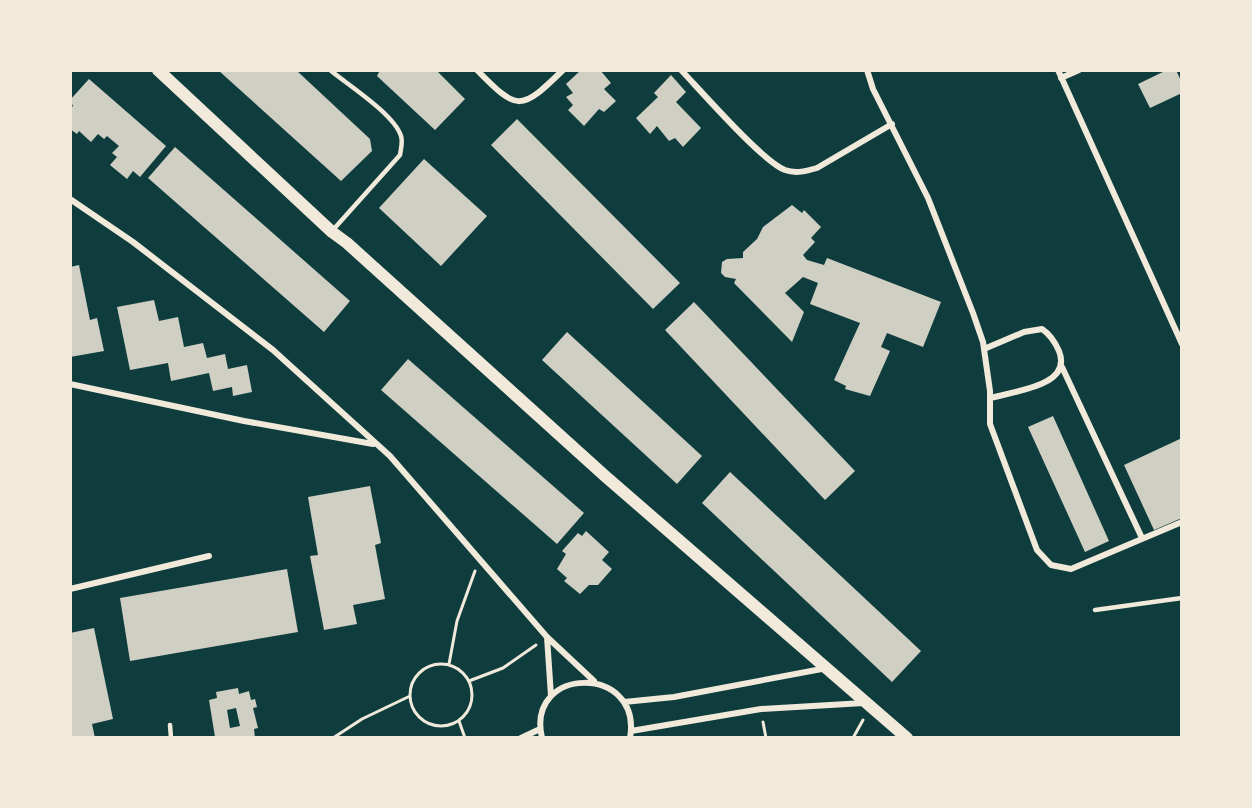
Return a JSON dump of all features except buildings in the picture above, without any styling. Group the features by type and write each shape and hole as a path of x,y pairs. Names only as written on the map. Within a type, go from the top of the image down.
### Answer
{"main road":[{"path":"158,70 332,232 605,476 867,705 908,738"}],"street":[{"path":"477,70 495,90 519,103 531,99 563,70"},
{"path":"681,70 767,158 786,170 805,172 817,168 892,124"},
{"path":"867,70 873,89 928,198 973,312 984,349 991,398 990,424 1037,550 1044,560 1061,569 1071,569 1182,522"},
{"path":"1058,70 1182,344"},
{"path":"1061,78 1079,70"},
{"path":"70,199 133,242 273,350 390,456 547,637 594,681 611,689 624,702 630,716 630,734 761,709 867,705"},
{"path":"984,349 1024,332 1042,329 1053,340 1061,357 1062,367 1142,538"},
{"path":"991,398 1043,383 1058,375 1062,367"},
{"path":"70,384 244,421 375,444"},
{"path":"70,589 208,556"},
{"path":"547,637 551,696"},
{"path":"624,702 674,697 827,668"},
{"path":"542,738 540,717 551,696 571,684 594,681"},
{"path":"520,738 540,729"}],"lane":[{"path":"330,70 390,119 400,133 402,144 400,155 332,232"},
{"path":"1095,610 1182,598"},
{"path":"170,724 171,738"}],"path":[{"path":"449,664 459,612 472,576 480,562"},
{"path":"468,681 503,668 547,637"},
{"path":"431,664 449,664 464,674 468,681 472,690 470,707 459,721 442,727 425,722 413,709 410,691 417,675 431,664"},
{"path":"333,738 362,719 410,696"},
{"path":"853,738 867,705"},
{"path":"761,709 766,738"},
{"path":"459,721 465,738"}]}
